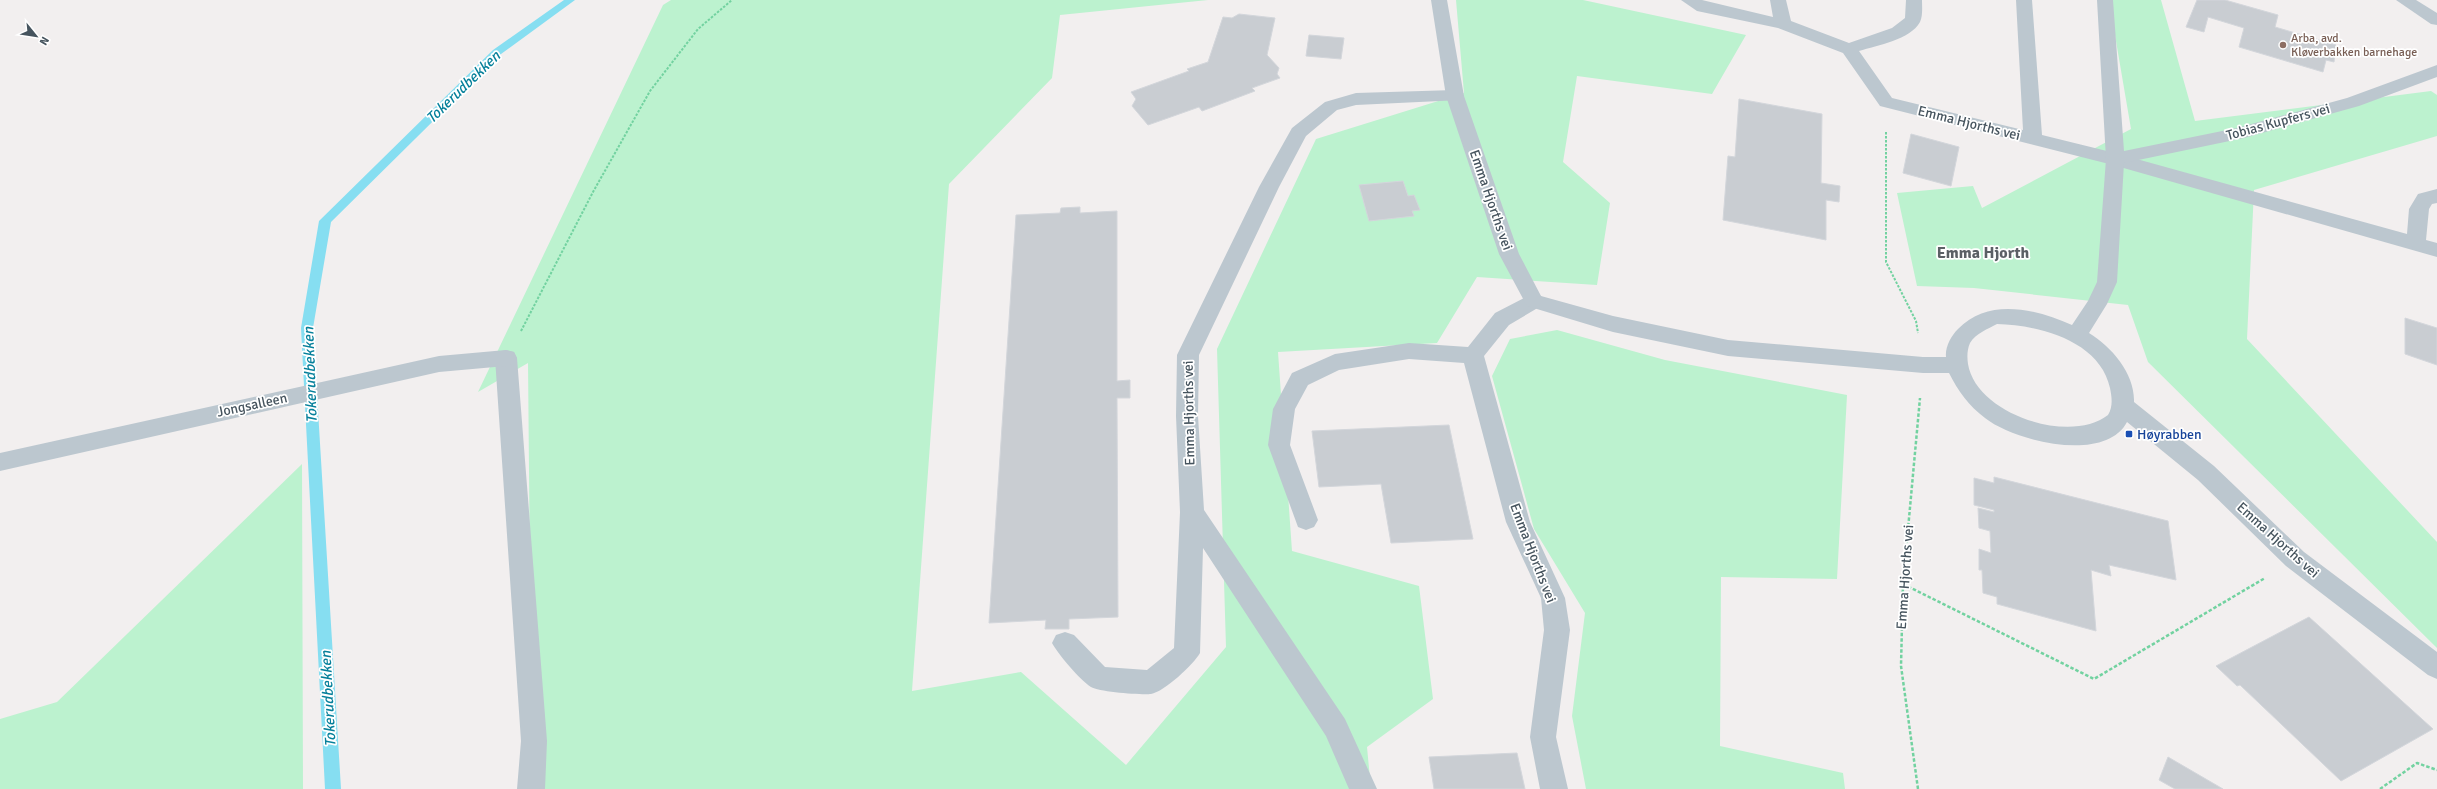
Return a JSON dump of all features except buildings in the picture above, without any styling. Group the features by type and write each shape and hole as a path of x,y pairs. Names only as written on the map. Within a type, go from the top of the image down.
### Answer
{"street":[{"name":"Emma Hjorths vei","path":"1439,0 1455,96 1509,254 1534,301"},
{"path":"1689,0 1703,7 1782,24 1850,49 1886,102"},
{"path":"1778,0 1782,24"},
{"path":"1850,49 1898,32 1913,20 1914,0"},
{"path":"2024,0 2033,139"},
{"path":"2076,336 2097,304 2107,282 2115,159 2105,0"},
{"path":"2404,0 2437,20"},
{"name":"Tobias Kupfers vei","path":"2115,159 2237,134 2353,102 2437,71"},
{"name":"Emma Hjorths vei","path":"1064,643 1099,678 1151,682 1186,653 1192,512 1186,416 1188,355 1269,187 1299,132 1331,106 1356,99 1455,96"},
{"name":"Emma Hjorths vei","path":"1886,102 2115,159 2437,250"},
{"path":"2416,244 2419,209 2425,199 2437,196"},
{"path":"1306,520 1280,445 1284,409 1300,378 1335,362 1409,351 1473,355 1502,319 1534,301 1613,324 1728,348 1923,365 1955,365"},
{"path":"1995,316 2018,316 2044,321 2076,336 2093,346 2112,366 2123,387 2124,407 2114,423 2096,434 2070,438 2040,434 2010,422 1985,406 1966,386 1955,365 1958,343 1976,322 1995,316"},
{"name":"Emma Hjorths vei","path":"1473,355 1518,522 1553,598 1557,630 1552,679 1542,738 1554,789"},
{"name":"Jongsalleen","path":"0,462 439,364 506,358"},
{"path":"506,358 534,741 531,789"},
{"name":"Emma Hjorths vei","path":"2124,407 2206,474 2296,559 2437,667"},
{"path":"1192,512 1336,728 1363,789"}],"path":[{"path":"506,358 593,192 650,91 698,29 732,0"},
{"name":"Emma Hjorths vei","path":"1886,102 1886,262 1916,321 1923,365 1903,584 1901,666 1918,789"},
{"path":"1903,584 2094,679 2267,576"},
{"path":"2380,789 2417,763 2437,770"}],"green space":[{"path":"671,0 1208,0 1060,15 1052,78 949,184 912,691 1021,672 1126,765 1226,647 1217,349 1316,139 1464,93 1456,0 1583,0 1746,35 1712,94 1577,76 1563,162 1610,203 1597,285 1477,277 1437,343 1278,352 1292,551 1419,586 1433,699 1367,747 1371,789 532,789 528,363 478,392 663,5"},
{"path":"2109,0 2161,0 2195,121 2431,91 2437,95 2437,136 2254,190 2247,339 2437,542 2437,648 2148,362 2128,305 1974,288 1917,286 1897,193 1973,186 1982,208 2131,129"},
{"path":"1557,330 1665,360 1847,395 1837,579 1721,577 1720,746 1843,773 1845,789 1586,789 1572,716 1585,613 1534,529 1492,376 1510,339"},
{"path":"302,464 303,789 0,789 0,719 57,702"}],"waterway":[{"name":"Tokerudbekken","path":"333,789 307,328 325,221 497,52 570,0"}],"place":[{"name":"Arba, avd. Kløverbakken barnehage","path":"2283,45"},
{"name":"Høyrabben","path":"2129,434"}],"district":[{"name":"Emma Hjorth","path":"1983,253"}]}
